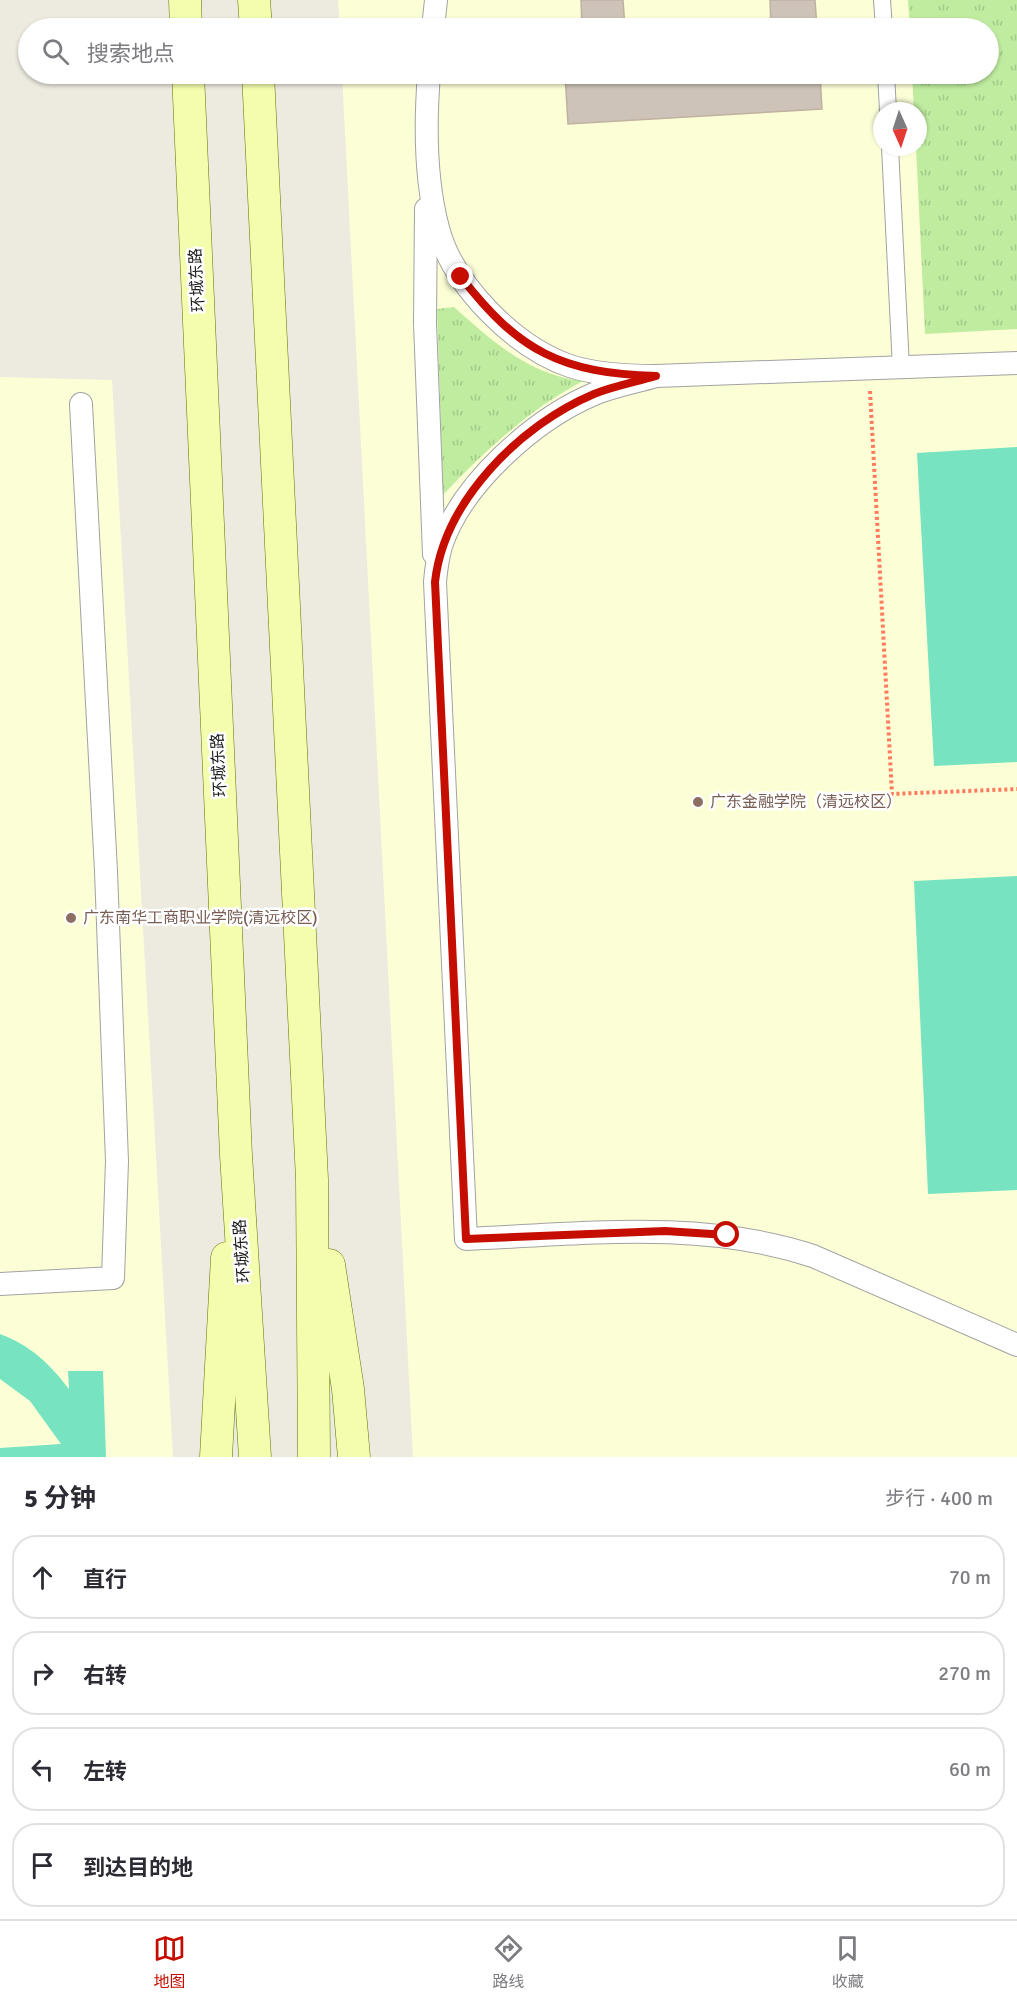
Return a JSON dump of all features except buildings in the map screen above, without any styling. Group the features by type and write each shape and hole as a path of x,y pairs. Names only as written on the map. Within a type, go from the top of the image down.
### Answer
{"main road":[{"path":"185,0 186,18"},
{"path":"254,0 255,18"},
{"name":"环城东路","path":"188,84 236,1155 255,1446"},
{"path":"258,84 310,1145 314,1445"},
{"path":"310,1145 348,1389 354,1457"},
{"path":"216,1457 220,1353 236,1155"}],"street":[{"path":"434,18 436,0"},
{"path":"882,0 883,18"},
{"path":"429,84 425,322 466,1239 665,1231 727,1235 789,1248 813,1256 1017,1345"},
{"path":"887,84 888,102"},
{"path":"428,154 438,230 461,277 482,304 507,329 535,351 571,366 627,375 656,376 1017,363"},
{"path":"890,156 901,368"},
{"path":"435,582 441,547 451,523 475,487 500,459 530,434 594,394 656,376"},
{"path":"0,1284 113,1278 117,1161 106,871 81,404"}],"path":[{"path":"869,369 892,794 1017,789"}],"shaded area":[{"name":"广东金融学院（清远校区）","path":"338,0 1017,0 1017,1457 413,1457 343,84 999,84 999,18 339,18"},
{"name":"广东南华工商职业学院(清远校区)","path":"0,377 112,380 173,1457 0,1457"}],"green space":[{"path":"908,0 1017,0 1017,329 925,334 916,156 927,156 927,102 914,102 913,84 999,84 999,18 909,18"},
{"path":"454,307 513,355 546,372 583,381 526,418 443,495 437,309"},
{"path":"1017,447 1017,762 934,766 917,453"},
{"path":"1017,876 1017,1190 928,1194 914,881"},
{"path":"0,1334 11,1338 39,1356 69,1389 68,1371 103,1371 106,1457 0,1457 0,1448 61,1444 30,1401 0,1379"}],"place":[{"name":"广东金融学院（清远校区）","path":"698,802"},
{"name":"广东南华工商职业学院(清远校区)","path":"71,918"}],"route":[{"path":"461,277 482,304 507,329 535,351 571,366 592,371 656,376 594,394 530,434 500,459 462,504 441,547 437,564 435,582 466,1239 665,1231 727,1235"}]}
